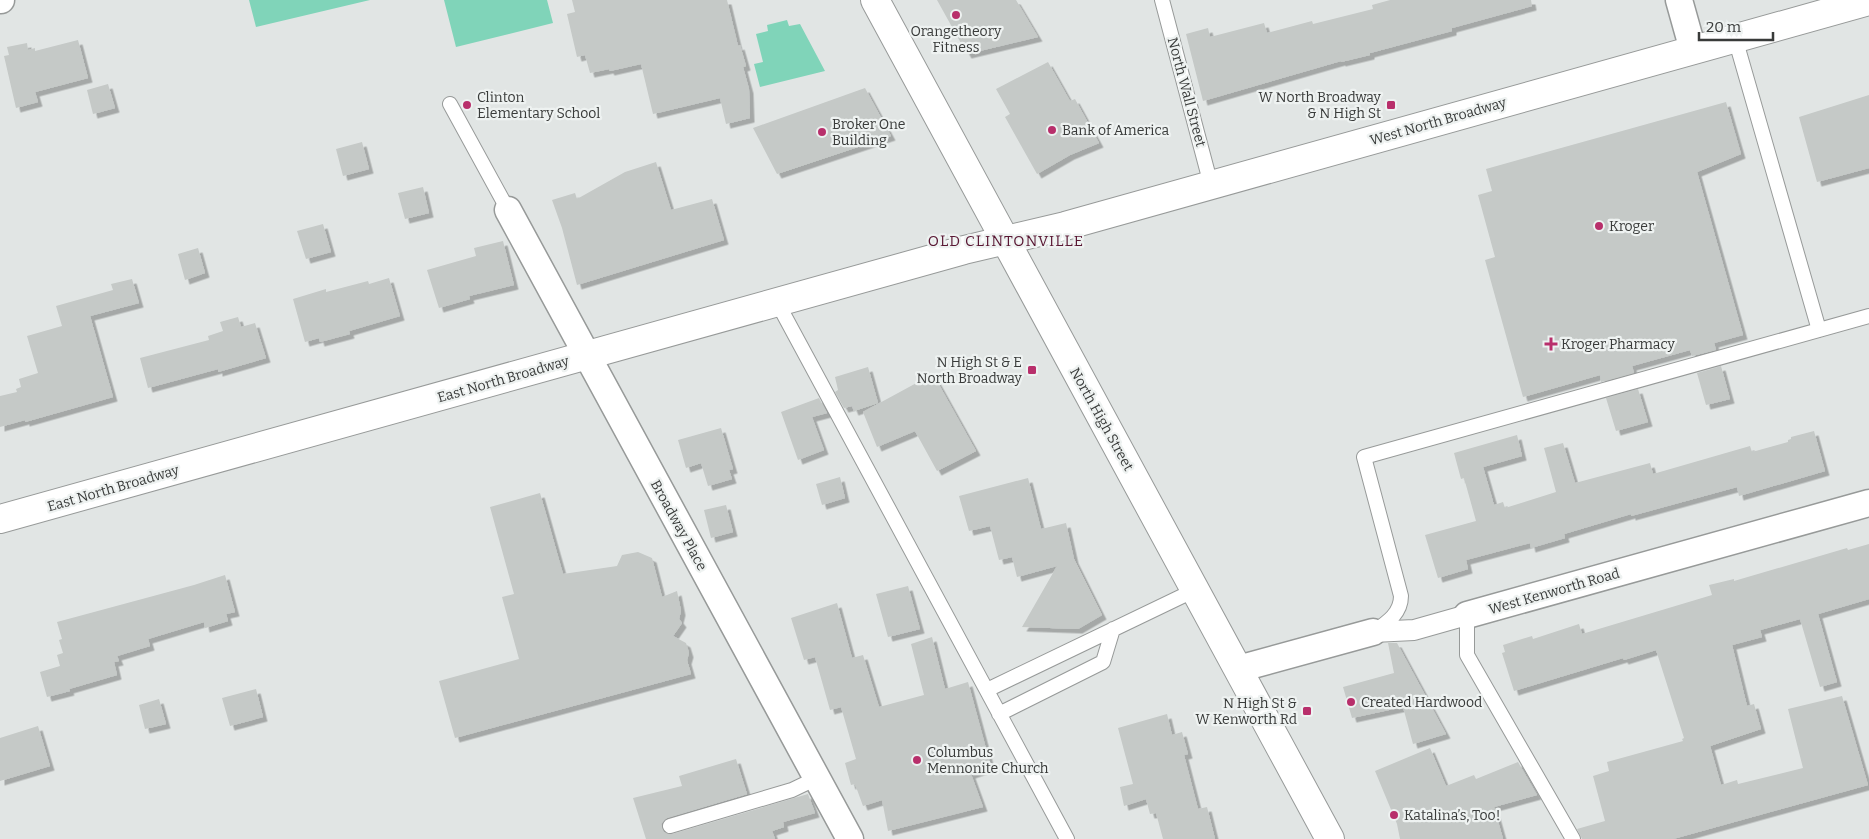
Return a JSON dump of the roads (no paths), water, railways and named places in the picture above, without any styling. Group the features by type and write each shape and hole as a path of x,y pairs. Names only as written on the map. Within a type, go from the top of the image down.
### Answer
{"main road":[{"name":"North High Street","path":"875,0 1330,839"},
{"name":"West North Broadway","path":"1006,241 1869,1"},
{"name":"East North Broadway","path":"0,519 964,250 1006,241"}],"street":[{"path":"1679,0 1693,50"},
{"name":"Broadway Place","path":"508,210 850,839"},
{"name":"West Kenworth Road","path":"1238,669 1373,632 1414,630 1869,503"}],"lane":[{"name":"North Wall Street","path":"1162,0 1211,185"},
{"path":"1735,38 1819,330"},
{"path":"450,104 508,210"},
{"path":"777,302 1067,839"},
{"path":"1373,632 1390,620 1397,612 1401,604 1401,596 1364,456 1869,316"},
{"path":"987,690 1196,590"},
{"path":"1467,615 1468,655 1573,839"},
{"path":"1000,714 1103,662 1113,629"},
{"path":"670,826 792,790 817,778"}],"place":[{"name":"Orangetheory Fitness","path":"956,15"},
{"name":"Clinton Elementary School","path":"467,105"},
{"name":"W North Broadway & N High St","path":"1391,105"},
{"name":"Bank of America","path":"1052,130"},
{"name":"Broker One Building","path":"822,132"},
{"name":"Kroger","path":"1599,226"},
{"name":"Kroger Pharmacy","path":"1551,344"},
{"name":"N High St & E North Broadway","path":"1032,370"},
{"name":"Created Hardwood","path":"1351,702"},
{"name":"N High St & W Kenworth Rd","path":"1307,711"},
{"name":"Columbus Mennonite Church","path":"917,760"},
{"name":"Katalina’s, Too!","path":"1394,815"}],"district":[{"name":"OLD CLINTONVILLE","path":"1006,241"}]}
